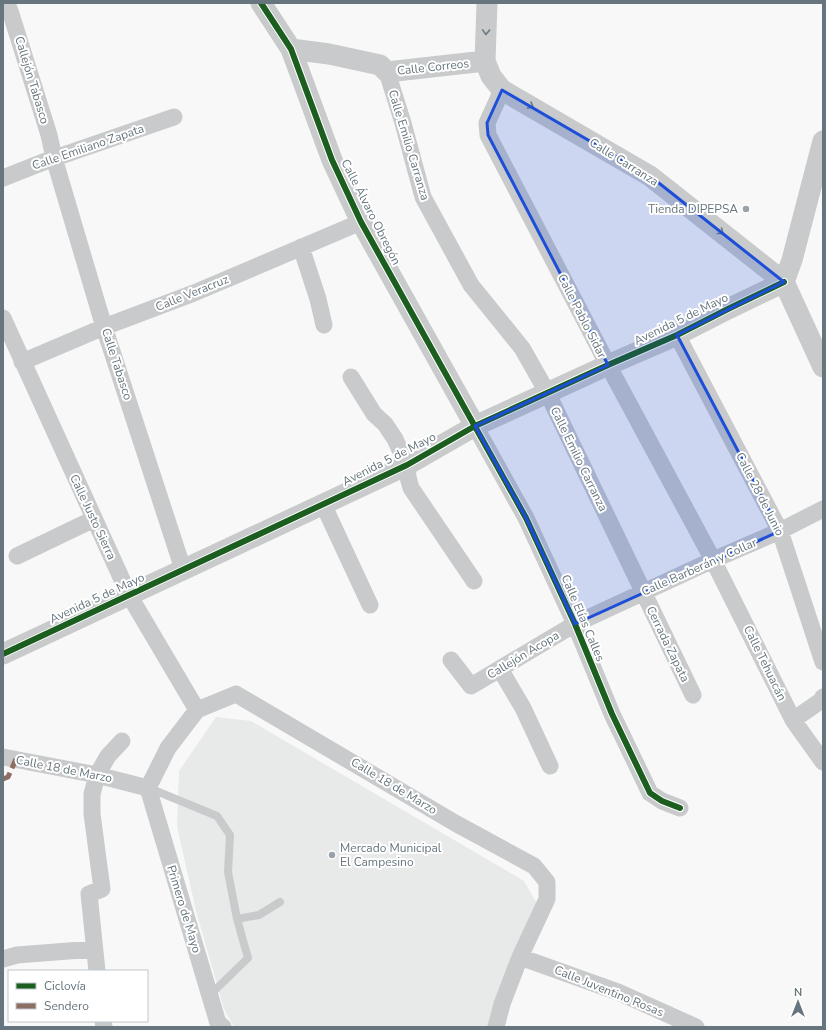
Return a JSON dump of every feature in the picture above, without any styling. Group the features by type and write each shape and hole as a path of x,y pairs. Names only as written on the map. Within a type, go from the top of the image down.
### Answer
{"street":[{"name":"Callejón Tabasco","path":"7,3 46,127 54,158"},
{"name":"Calle Álvaro Obregón","path":"261,3 291,50 332,160 361,222 475,426"},
{"path":"485,61 487,3"},
{"name":"Calle Correos","path":"291,50 329,54 380,65 387,72 485,61"},
{"name":"Calle Carranza","path":"485,61 491,76 502,90 650,176 784,282"},
{"name":"Calle Emilio Carranza","path":"387,72 403,123 423,197 472,285 522,348 547,392 643,592"},
{"name":"Calle Pablo Sidar","path":"502,90 487,123 488,135 608,365 713,560"},
{"name":"Calle Emiliano Zapata","path":"3,178 54,158 174,117"},
{"path":"823,141 792,260 784,282 823,367"},
{"name":"Calle Tabasco","path":"54,158 104,327 183,569"},
{"name":"Calle Veracruz","path":"22,362 361,222"},
{"path":"301,247 318,299 324,325"},
{"name":"Avenida 5 de Mayo","path":"3,654 407,465 475,426 547,392 677,335 784,282"},
{"name":"Calle Justo Sierra","path":"3,318 9,347 22,362 129,594 197,710"},
{"name":"Calle 28 de Junio","path":"677,335 780,531 823,662"},
{"path":"351,377 374,414 385,424 395,439 407,465 410,488 474,581"},
{"name":"Calle Elías Calles","path":"475,426 526,518 575,624 612,714 650,793 662,801 680,808"},
{"path":"324,504 370,605"},
{"name":"Calle Barberán y Collar","path":"575,624 713,560 780,531 823,509"},
{"path":"18,556 94,519"},
{"name":"Calle Tehuacán","path":"713,560 793,720 823,762"},
{"name":"Cerrada Zapata","path":"643,592 693,695"},
{"name":"Callejón Acopa","path":"451,660 472,686 575,624"},
{"path":"500,669 523,708 550,766"},
{"name":"Calle 18 de Marzo","path":"197,710 236,694 455,823 534,866 547,882 547,899 520,957"},
{"path":"793,720 822,700 823,697"},
{"path":"148,788 168,748 197,710"},
{"path":"96,970 90,894 102,889 91,804 92,794 97,775 108,756 122,742"},
{"name":"Calle 18 de Marzo","path":"3,757 97,775 148,788"},
{"name":"Primero de Mayo","path":"148,788 218,1023 223,1027"},
{"path":"3,958 17,955 94,949"},
{"path":"496,1027 502,1004 520,957"},
{"name":"Calle Juventino Rosas","path":"520,957 618,992 696,1027"}],"lane":[{"path":"148,788 217,816 230,834 228,872 237,919 248,958 210,995"},
{"path":"237,919 259,915 280,902"}],"highlighted area":[{"path":"502,90 650,176 784,282 677,335 780,531 575,624 526,518 475,426 608,365 488,135 487,123"}],"shaded area":[{"name":"Mercado Municipal El Campesino","path":"216,717 251,721 524,881 539,907 494,1027 234,1027 224,1009 196,911 177,826 179,771"}],"marked path":[{"path":"3,779 8,777 16,759"}],"cycle path":[{"path":"261,3 291,49 332,160 361,222 526,518 575,624 612,714 650,793 662,801 680,808"},
{"path":"3,654 407,465 475,426 677,335 784,282"}],"place":[{"name":"Tienda DIPEPSA","path":"746,209"},
{"name":"Mercado Municipal El Campesino","path":"332,855"}]}
